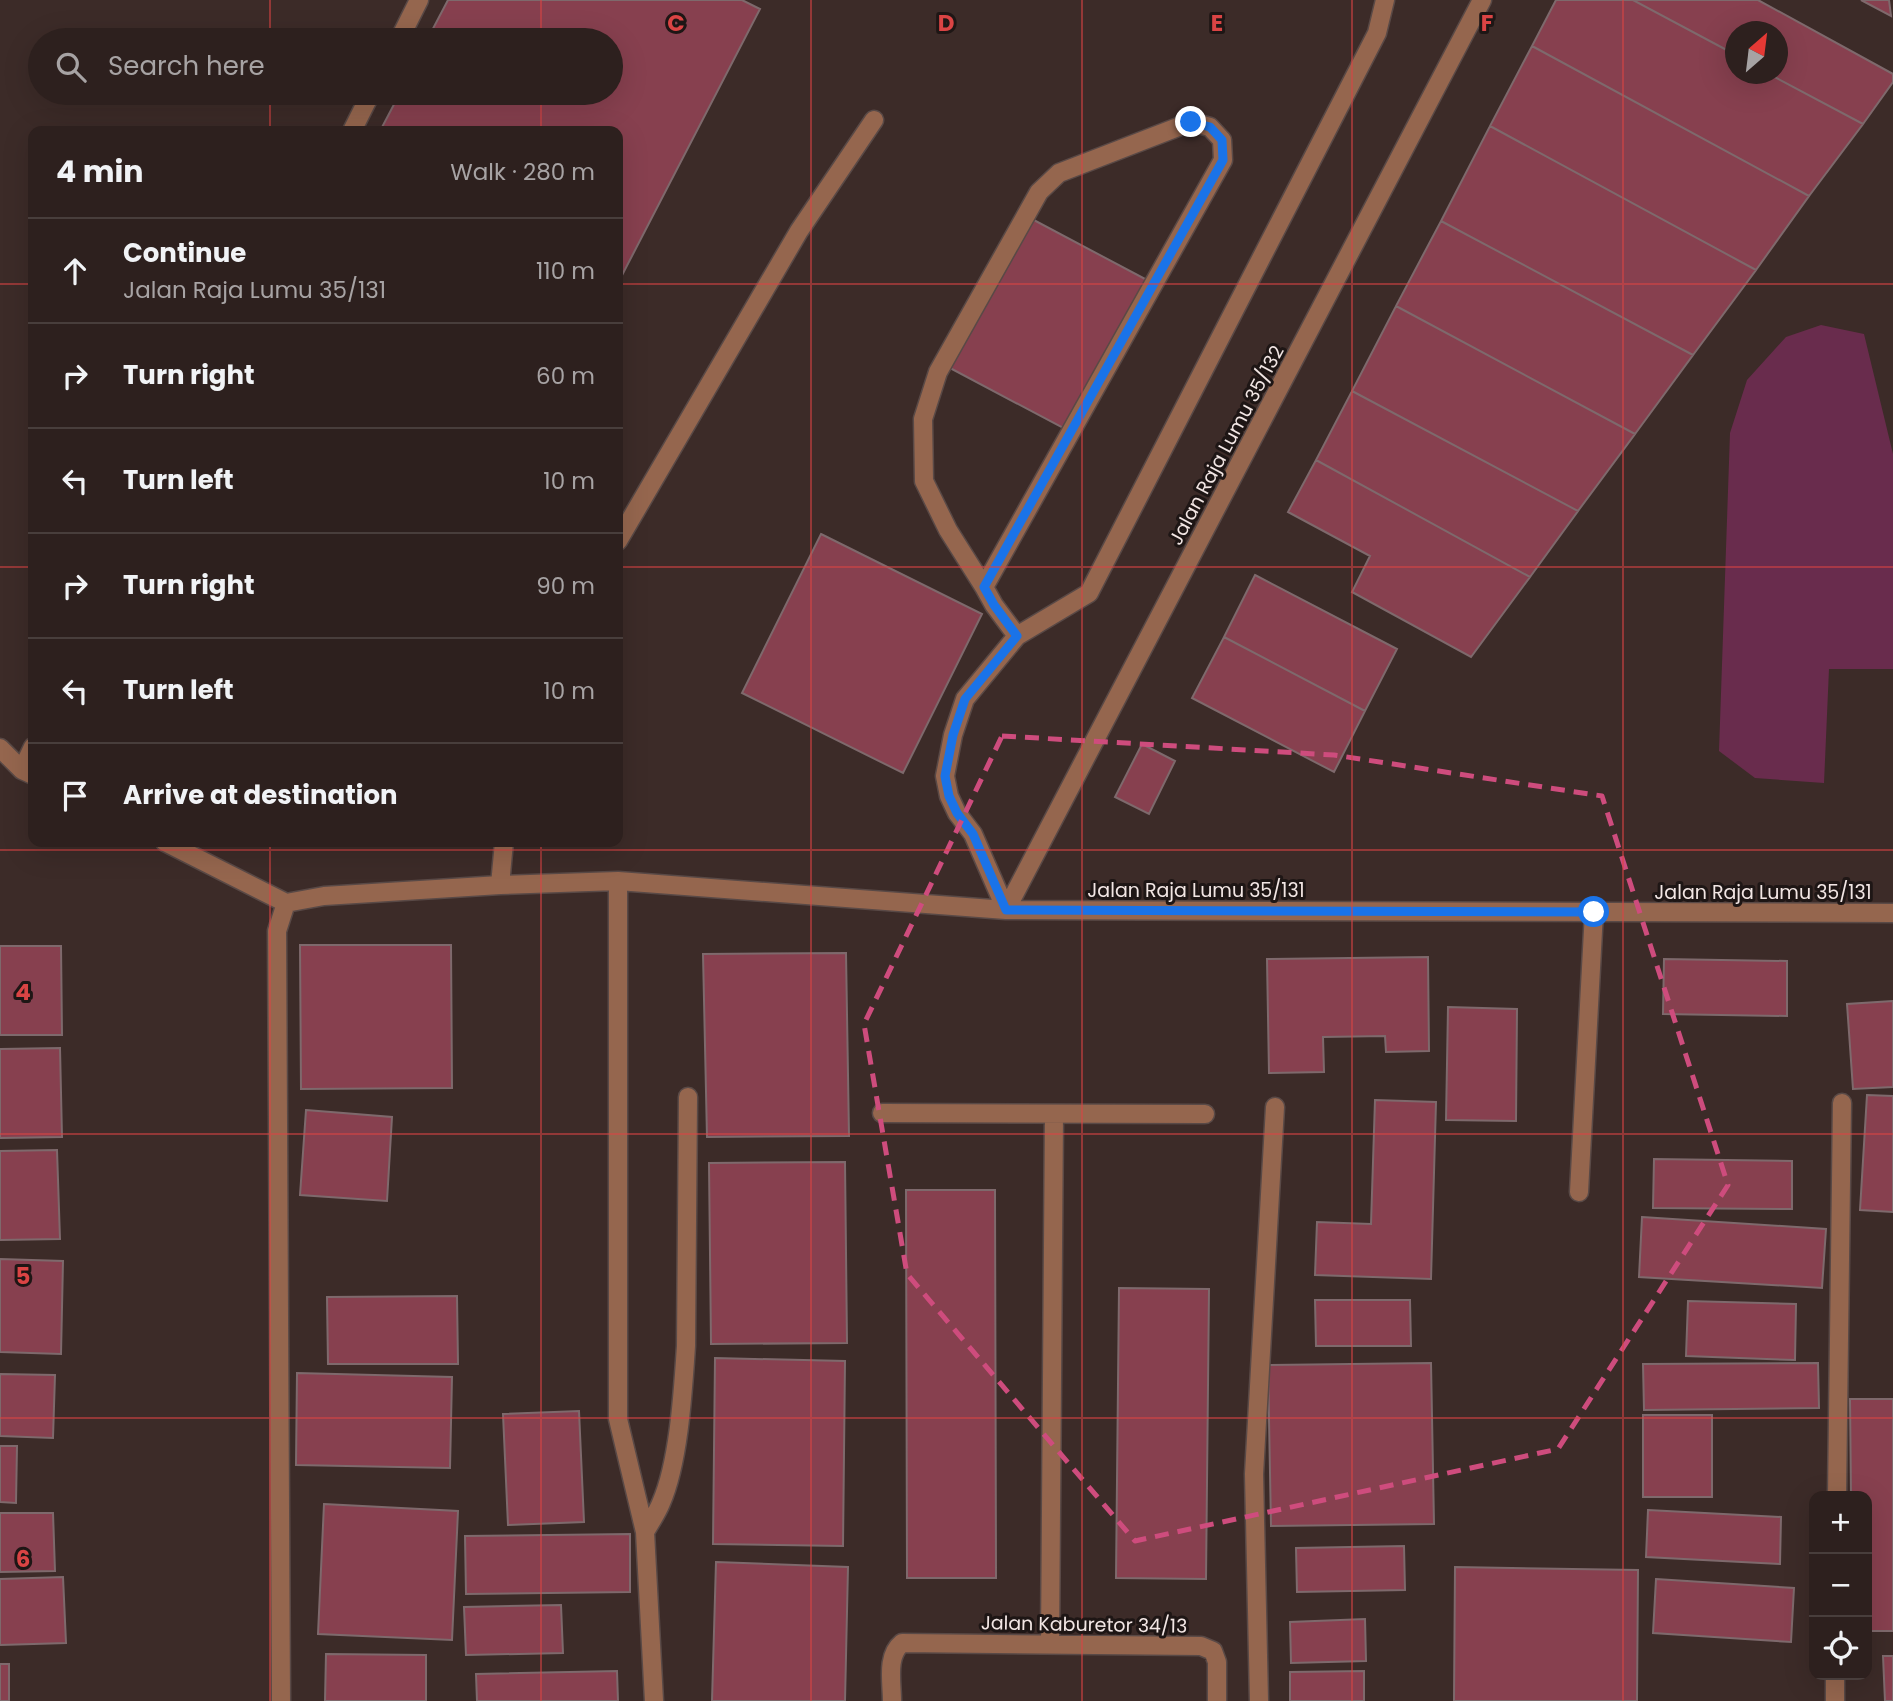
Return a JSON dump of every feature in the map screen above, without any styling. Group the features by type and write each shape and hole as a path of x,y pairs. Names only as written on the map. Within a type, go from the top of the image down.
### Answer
{"street":[{"path":"405,28 419,0"},
{"path":"1006,910 973,834 957,813 949,796 945,776 953,735 965,699 1017,636 1089,593 1377,33 1385,0"},
{"name":"Jalan Raja Lumu 35/132","path":"1006,910 1482,0"},
{"path":"355,126 366,105"},
{"path":"623,532 799,232 874,120"},
{"path":"984,587 1223,160 1222,140 1210,127 1191,122 1059,173 1039,192 939,372 923,419 924,481 947,530 994,605 1017,636"},
{"path":"0,748 27,772"},
{"path":"191,847 286,903 277,931 281,1701"},
{"path":"500,885 503,847"},
{"path":"618,881 618,1419 645,1532 654,1701"},
{"name":"Jalan Raja Lumu 35/131","path":"286,903 324,896 618,881 1006,910 1893,913"},
{"path":"1578,1192 1594,912"},
{"path":"645,1532 661,1506 670,1479 684,1382 688,1097"},
{"path":"1837,1491 1842,1103"},
{"path":"1259,1701 1254,1474 1275,1107"},
{"path":"882,1113 1205,1114"},
{"path":"1050,1644 1054,1114"},
{"name":"Jalan Kaburetor 34/13","path":"892,1701 891,1657 895,1648 902,1643 1202,1646 1213,1651 1217,1662 1217,1701"},
{"path":"1835,1680 1835,1701"}],"highlighted area":[{"path":"1002,736 1334,755 1602,796 1728,1185 1558,1449 1135,1541 907,1274 864,1024"}],"shaded area":[{"path":"1821,325 1864,334 1893,454 1893,669 1829,669 1824,783 1755,778 1719,751 1730,433 1747,380 1786,337"}],"building":[{"path":"448,0 742,0 760,9 623,273 623,126 383,126 394,105 623,105 623,28 433,28"},
{"path":"1556,0 1633,0 1725,49 1725,84 1788,84 1863,124 1809,196 1532,46"},
{"path":"1633,0 1758,0 1893,74 1893,82 1863,124 1788,84 1788,21 1725,21 1725,49"},
{"path":"1861,0 1889,0 1891,16"},
{"path":"1532,46 1809,196 1756,270 1490,126"},
{"path":"1490,126 1756,270 1693,355 1441,221"},
{"path":"1030,218 1147,280 1067,430 950,368"},
{"path":"1441,221 1693,355 1635,434 1396,306"},
{"path":"1396,306 1635,434 1578,511 1352,391"},
{"path":"1352,391 1578,511 1530,577 1316,460"},
{"path":"1316,460 1530,577 1471,657 1352,592 1370,556 1288,512"},
{"path":"821,534 982,614 903,773 742,693"},
{"path":"1255,575 1397,649 1365,711 1224,637"},
{"path":"1224,637 1365,711 1334,772 1192,698"},
{"path":"1142,744 1175,761 1149,814 1115,797"},
{"path":"300,945 451,945 452,1088 301,1089"},
{"path":"0,946 61,946 62,1035 0,1035"},
{"path":"846,953 849,1136 707,1137 703,954"},
{"path":"1428,957 1429,1051 1386,1052 1385,1036 1323,1037 1324,1072 1269,1073 1267,959"},
{"path":"1664,959 1787,961 1787,1016 1663,1014"},
{"path":"1893,1001 1893,1087 1853,1089 1847,1004"},
{"path":"1448,1007 1517,1009 1516,1121 1446,1120"},
{"path":"60,1048 62,1137 0,1138 0,1049"},
{"path":"1867,1095 1893,1096 1893,1212 1860,1210"},
{"path":"1375,1100 1436,1102 1431,1279 1315,1275 1317,1222 1371,1224"},
{"path":"306,1110 392,1117 387,1201 300,1195"},
{"path":"57,1150 60,1239 0,1240 0,1151"},
{"path":"1654,1159 1792,1161 1792,1209 1653,1208"},
{"path":"845,1162 847,1343 711,1344 709,1163"},
{"path":"906,1190 995,1190 996,1578 907,1578"},
{"path":"1642,1217 1826,1229 1822,1288 1639,1277"},
{"path":"0,1259 63,1261 61,1354 0,1352"},
{"path":"1119,1288 1209,1289 1206,1579 1116,1578"},
{"path":"457,1296 458,1364 328,1364 327,1297"},
{"path":"1315,1300 1410,1300 1411,1346 1316,1346"},
{"path":"1688,1301 1796,1304 1795,1360 1686,1356"},
{"path":"715,1358 845,1361 843,1546 713,1544"},
{"path":"1431,1363 1434,1524 1271,1526 1268,1365"},
{"path":"1818,1363 1819,1408 1644,1410 1643,1364"},
{"path":"297,1373 452,1377 450,1468 296,1465"},
{"path":"0,1374 55,1375 53,1438 0,1436"},
{"path":"1850,1399 1893,1399 1893,1631 1872,1631 1872,1491 1851,1491"},
{"path":"579,1411 584,1522 508,1525 503,1414"},
{"path":"1643,1415 1712,1415 1712,1497 1643,1497"},
{"path":"0,1446 17,1446 16,1503 0,1502"},
{"path":"324,1504 458,1511 452,1640 318,1634"},
{"path":"1648,1510 1781,1517 1780,1564 1646,1557"},
{"path":"0,1513 53,1513 55,1571 0,1572"},
{"path":"630,1534 630,1592 466,1594 465,1536"},
{"path":"1404,1546 1405,1590 1297,1592 1296,1548"},
{"path":"716,1562 848,1567 845,1701 712,1701"},
{"path":"1455,1567 1638,1570 1637,1701 1454,1701"},
{"path":"63,1577 66,1643 0,1645 0,1579"},
{"path":"1656,1579 1794,1588 1791,1642 1653,1633"},
{"path":"561,1605 563,1653 466,1655 464,1607"},
{"path":"1365,1619 1366,1661 1291,1663 1290,1622"},
{"path":"326,1654 426,1655 426,1701 325,1701"},
{"path":"1883,1656 1893,1656 1893,1701 1885,1701"},
{"path":"0,1664 9,1664 9,1701 0,1701"},
{"path":"617,1671 618,1701 477,1701 476,1674"},
{"path":"1364,1671 1364,1701 1290,1701 1290,1672"}],"route":[{"path":"1191,122 1210,127 1222,140 1223,160 984,587 1017,636 965,699 953,735 945,776 949,796 957,813 973,834 1006,910 1594,912"}]}
